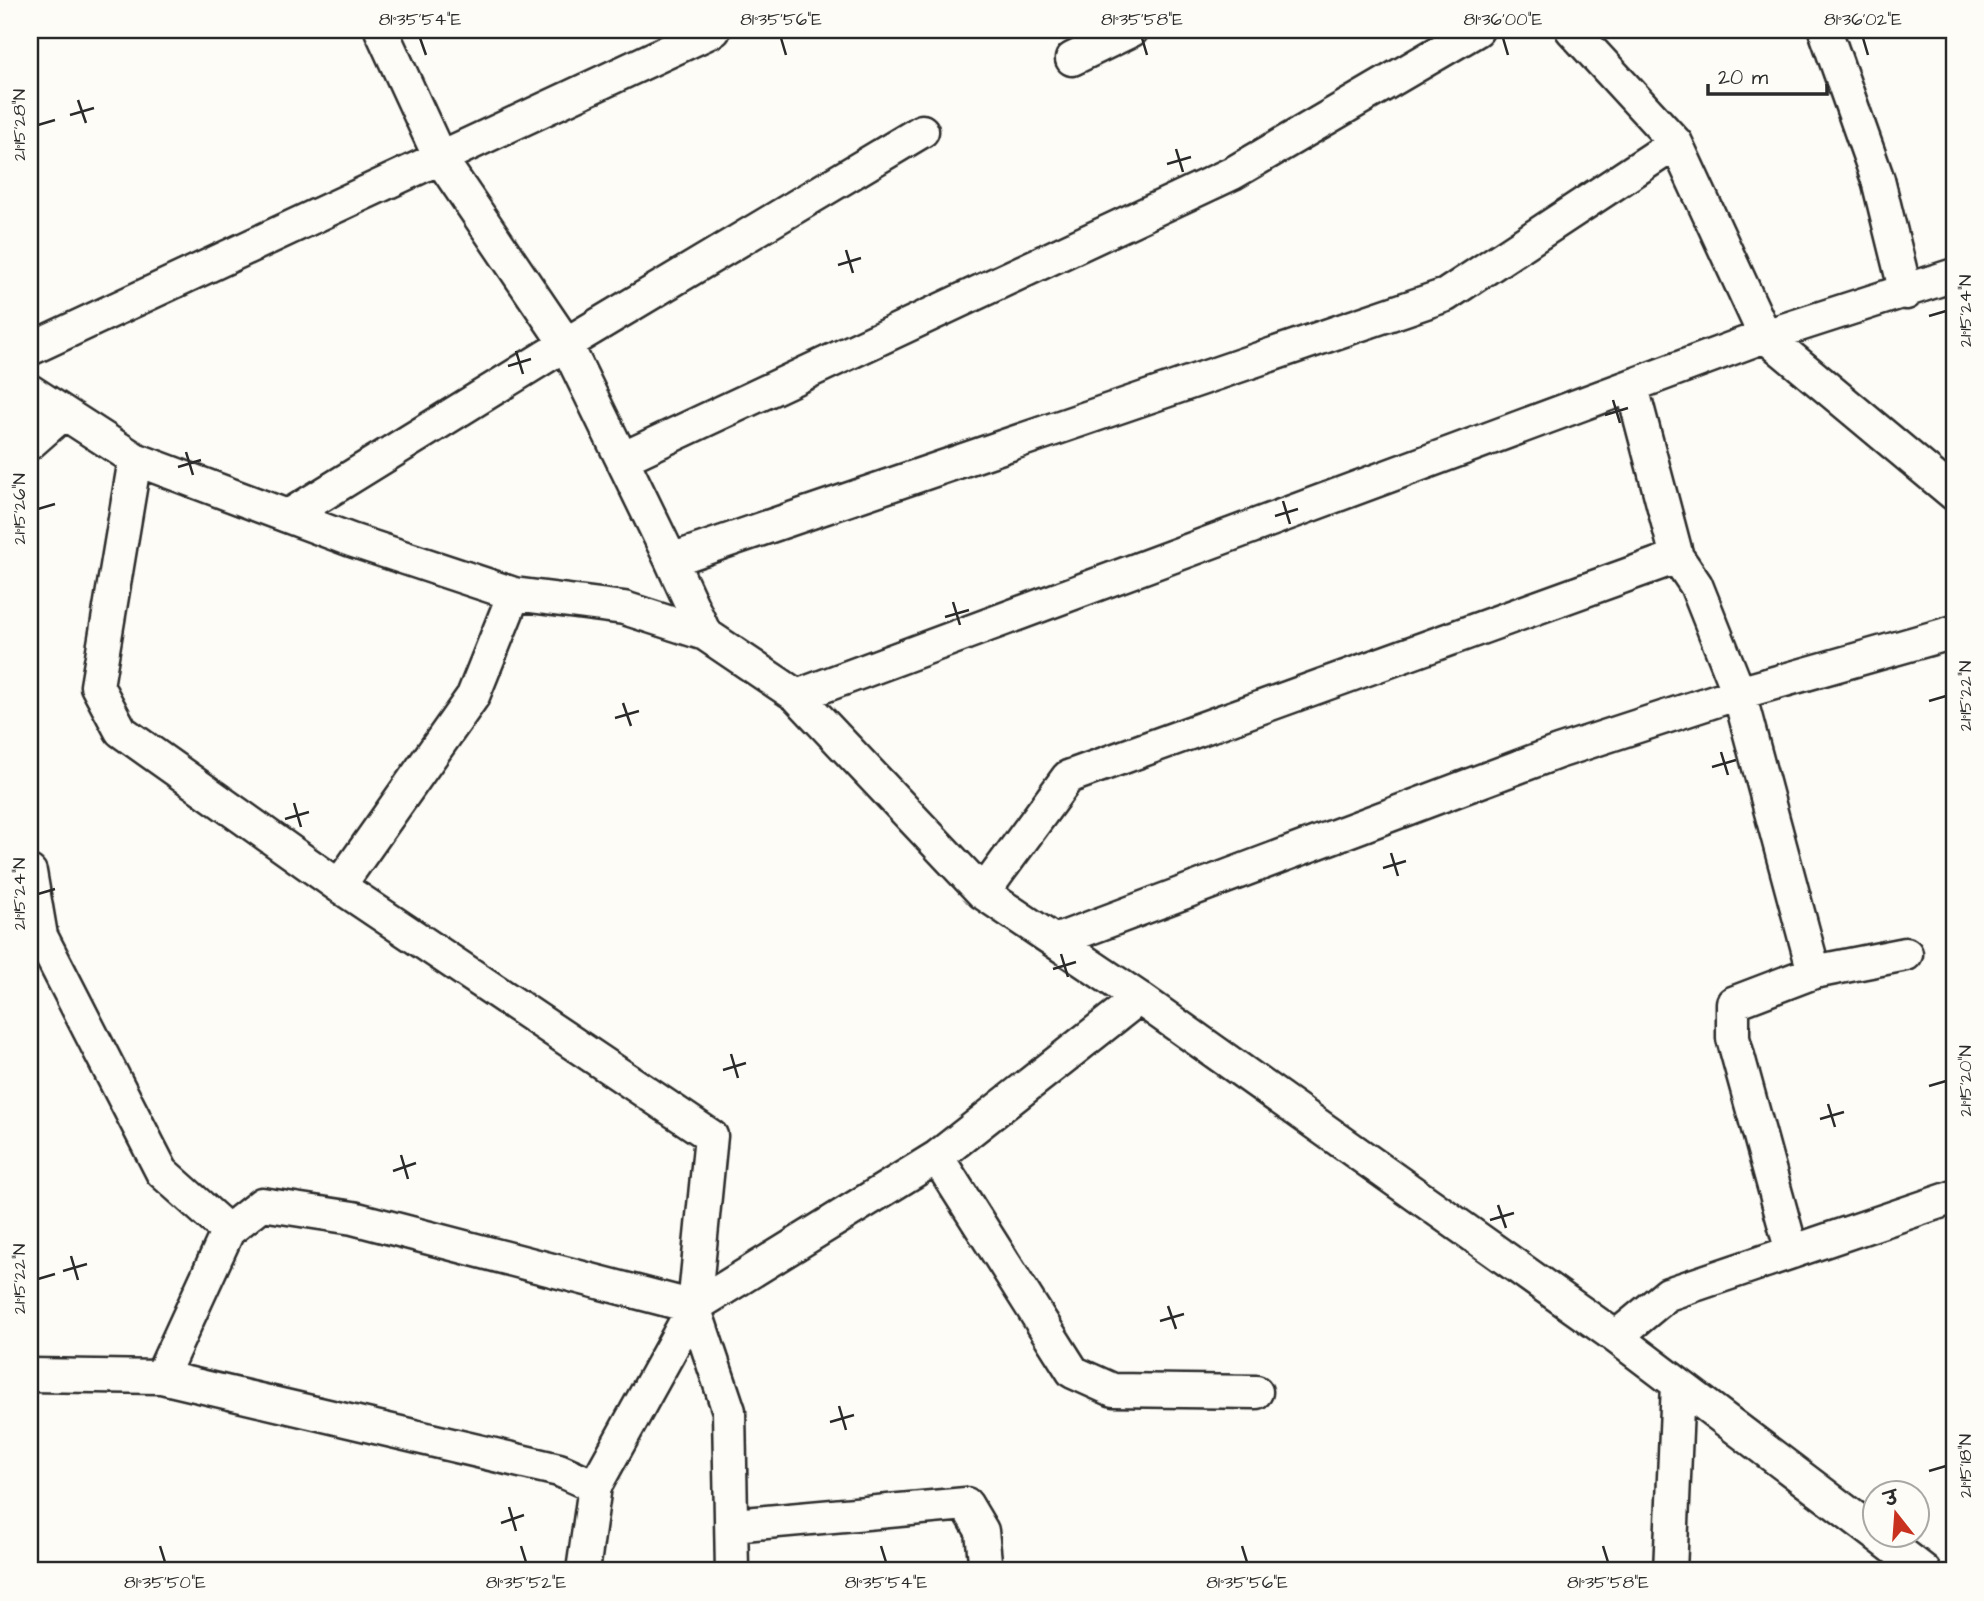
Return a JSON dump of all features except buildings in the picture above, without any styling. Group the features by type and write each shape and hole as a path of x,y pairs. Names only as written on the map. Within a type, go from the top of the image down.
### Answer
{"street":[{"path":"381,30 440,158 566,344 705,634"},
{"path":"30,349 714,30"},
{"path":"1072,59 1132,30"},
{"path":"622,459 1233,173 1477,30"},
{"path":"1572,30 1676,142 1765,336 1954,494"},
{"path":"1825,30 1878,180 1906,293"},
{"path":"288,516 566,344 922,131"},
{"path":"671,560 1446,295 1676,142"},
{"path":"797,696 1765,336 1906,293 1954,275"},
{"path":"1632,387 1676,557 1696,585 1739,693 1814,972"},
{"path":"30,391 135,459 288,516 514,594 624,608 705,634 797,696 983,893 1139,998 1616,1337 1862,1523"},
{"path":"30,443 64,413"},
{"path":"135,459 97,686 121,731 339,886 712,1136 694,1307 595,1486 583,1571"},
{"path":"983,893 1068,777 1676,557"},
{"path":"339,886 473,696 514,594"},
{"path":"1055,941 1558,752 1739,693 1954,632"},
{"path":"30,872 41,936 162,1172 229,1231"},
{"path":"1792,1252 1733,1038 1733,1003 1814,972 1906,954"},
{"path":"161,1377 229,1231 262,1204 353,1218 694,1307 937,1157 1139,998"},
{"path":"937,1157 1073,1372 1113,1391 1256,1392"},
{"path":"1616,1337 1668,1294 1954,1197"},
{"path":"694,1307 729,1411 732,1571"},
{"path":"30,1374 161,1377 559,1470 595,1486"},
{"path":"1670,1571 1678,1384"},
{"path":"733,1525 966,1504 982,1531 986,1571"},
{"path":"1894,1548 1924,1571"}]}
